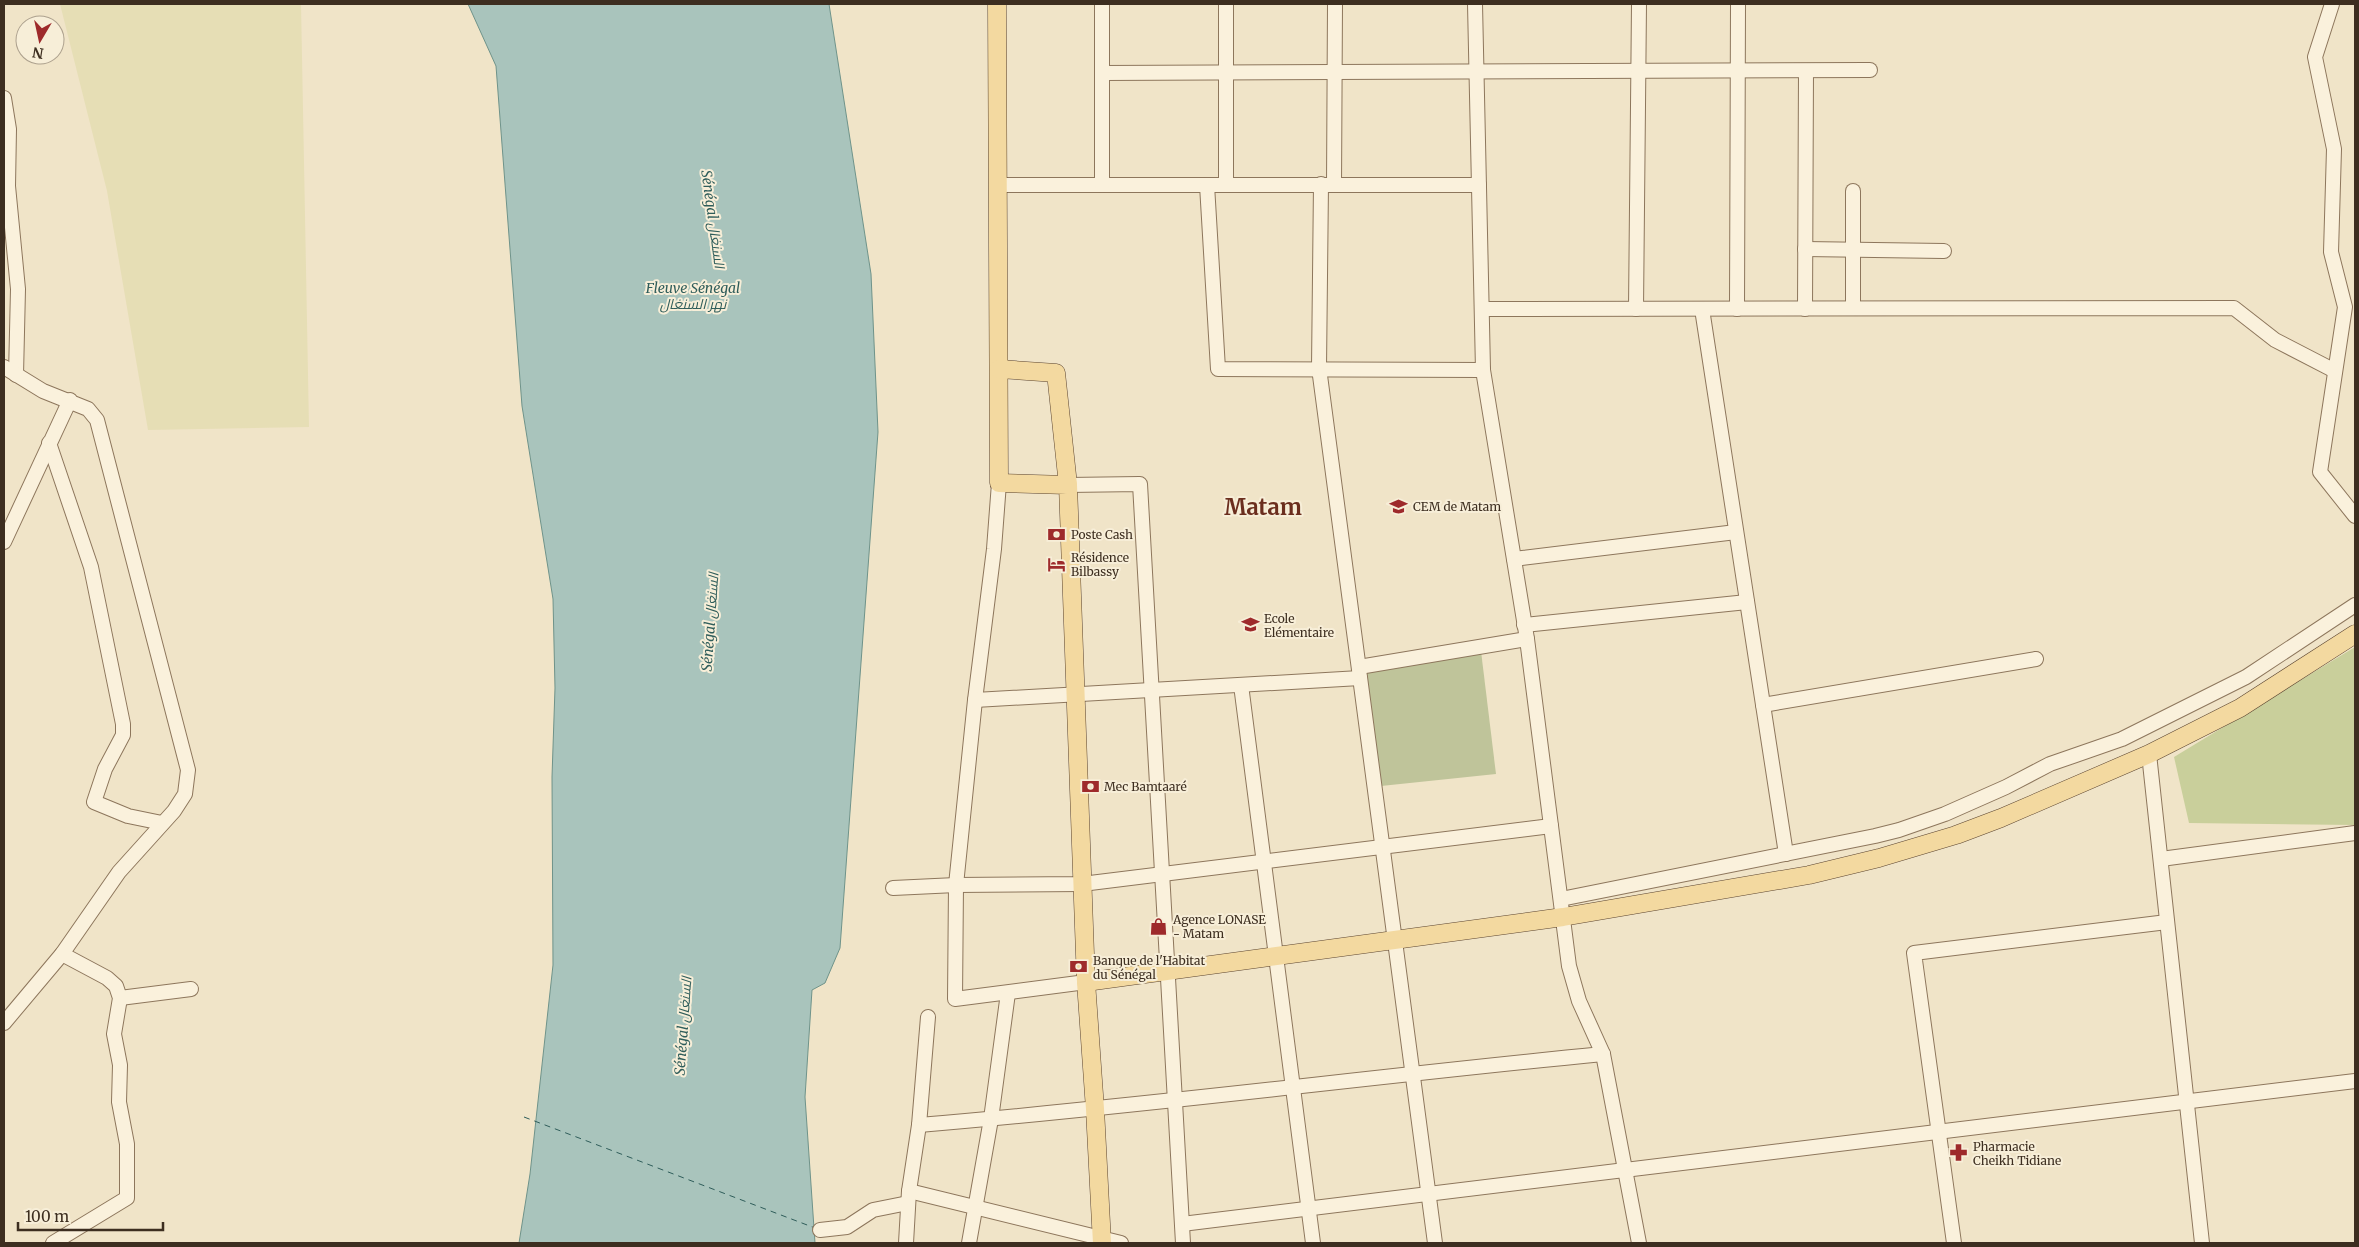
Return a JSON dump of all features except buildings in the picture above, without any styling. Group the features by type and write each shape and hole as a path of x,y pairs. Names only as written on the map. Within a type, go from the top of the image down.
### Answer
{"main road":[{"path":"998,4 999,483 1068,485"},
{"path":"999,369 1056,373 1068,485 1086,982 1102,1241"},
{"path":"1086,982 1562,917 1809,875 1879,858 1992,822 2150,754 2240,708 2355,634"}],"street":[{"path":"1102,4 1102,185"},
{"path":"1226,4 1226,185"},
{"path":"1335,4 1334,72 1319,368 1435,1243"},
{"path":"1475,4 1483,370 1527,639 1569,966 1579,1001 1603,1054 1639,1243"},
{"path":"1636,309 1639,4"},
{"path":"1737,309 1738,4"},
{"path":"2332,4 2315,57 2334,149 2331,252 2345,307 2320,472 2355,516"},
{"path":"1805,309 1806,70"},
{"path":"1102,72 1870,70"},
{"path":"4,98 10,128 6,185 18,289 16,375"},
{"path":"998,185 1479,185"},
{"path":"1208,185 1218,369 1483,370"},
{"path":"1853,191 1853,308"},
{"path":"1805,249 1944,251"},
{"path":"1482,309 2234,308 2275,340 2335,371"},
{"path":"1702,309 1786,854"},
{"path":"4,367 43,391 70,400 88,409 97,420 188,770 185,794 119,872 62,954 4,1022"},
{"path":"4,542 70,400"},
{"path":"49,443 91,567 123,724 123,735 106,769 94,802 128,816 162,823"},
{"path":"999,483 994,549 975,700 956,885 955,999 1086,982"},
{"path":"1068,485 1140,484 1183,1243"},
{"path":"1514,559 1736,532"},
{"path":"1524,625 1747,602"},
{"path":"1561,899 1875,836 1945,814 2006,787 2050,764 2122,739 2246,677 2355,606"},
{"path":"975,700 1242,685 1359,672 1527,639"},
{"path":"1763,705 2036,660"},
{"path":"1242,685 1313,1243"},
{"path":"2150,754 2202,1243"},
{"path":"893,888 956,885 1082,884 1551,826"},
{"path":"2161,860 2355,833"},
{"path":"1875,836 1879,858"},
{"path":"1954,1243 1914,953 2167,922"},
{"path":"53,1243 127,1198 127,1144 119,1102 120,1065 114,1034 120,998 116,986 108,978 62,954"},
{"path":"120,998 191,989"},
{"path":"969,1243 991,1119 1008,993"},
{"path":"906,1243 908,1197 919,1125 928,1016"},
{"path":"919,1125 1095,1109 1412,1072 1603,1054"},
{"path":"1182,1224 2355,1081"},
{"path":"820,1230 847,1227 873,1210 908,1197 975,1208 1102,1241 1121,1243"}],"shaded area":[{"path":"60,4 301,4 309,427 148,430 107,191 65,24 65,15 63,15"}],"green space":[{"path":"2355,647 2355,825 2189,823 2174,757"},
{"path":"1481,651 1496,774 1381,786 1365,669"}],"water":[{"name":"Fleuve Sénégal نهر السنغال","path":"468,4 829,4 871,274 878,432 840,948 825,983 812,990 805,1097 815,1243 519,1243 530,1174 553,965 552,777 555,688 553,599 522,406 496,66"}],"ferry route":[{"path":"524,1117 815,1228"}],"place":[{"name":"CEM de Matam","path":"1399,506"},
{"name":"Poste Cash","path":"1057,534"},
{"name":"Résidence Bilbassy","path":"1057,564"},
{"name":"Ecole Elémentaire","path":"1250,625"},
{"name":"Mec Bamtaaré","path":"1090,786"},
{"name":"Agence LONASE - Matam","path":"1159,926"},
{"name":"Banque de l'Habitat du Sénégal","path":"1079,967"},
{"name":"Pharmacie Cheikh Tidiane","path":"1959,1153"}],"district":[{"name":"Matam","path":"1263,507"}],"water label":[{"name":"Sénégal السنغال","path":"713,219"},
{"name":"Sénégal السنغال","path":"710,622"},
{"name":"Sénégal السنغال","path":"683,1026"}]}
